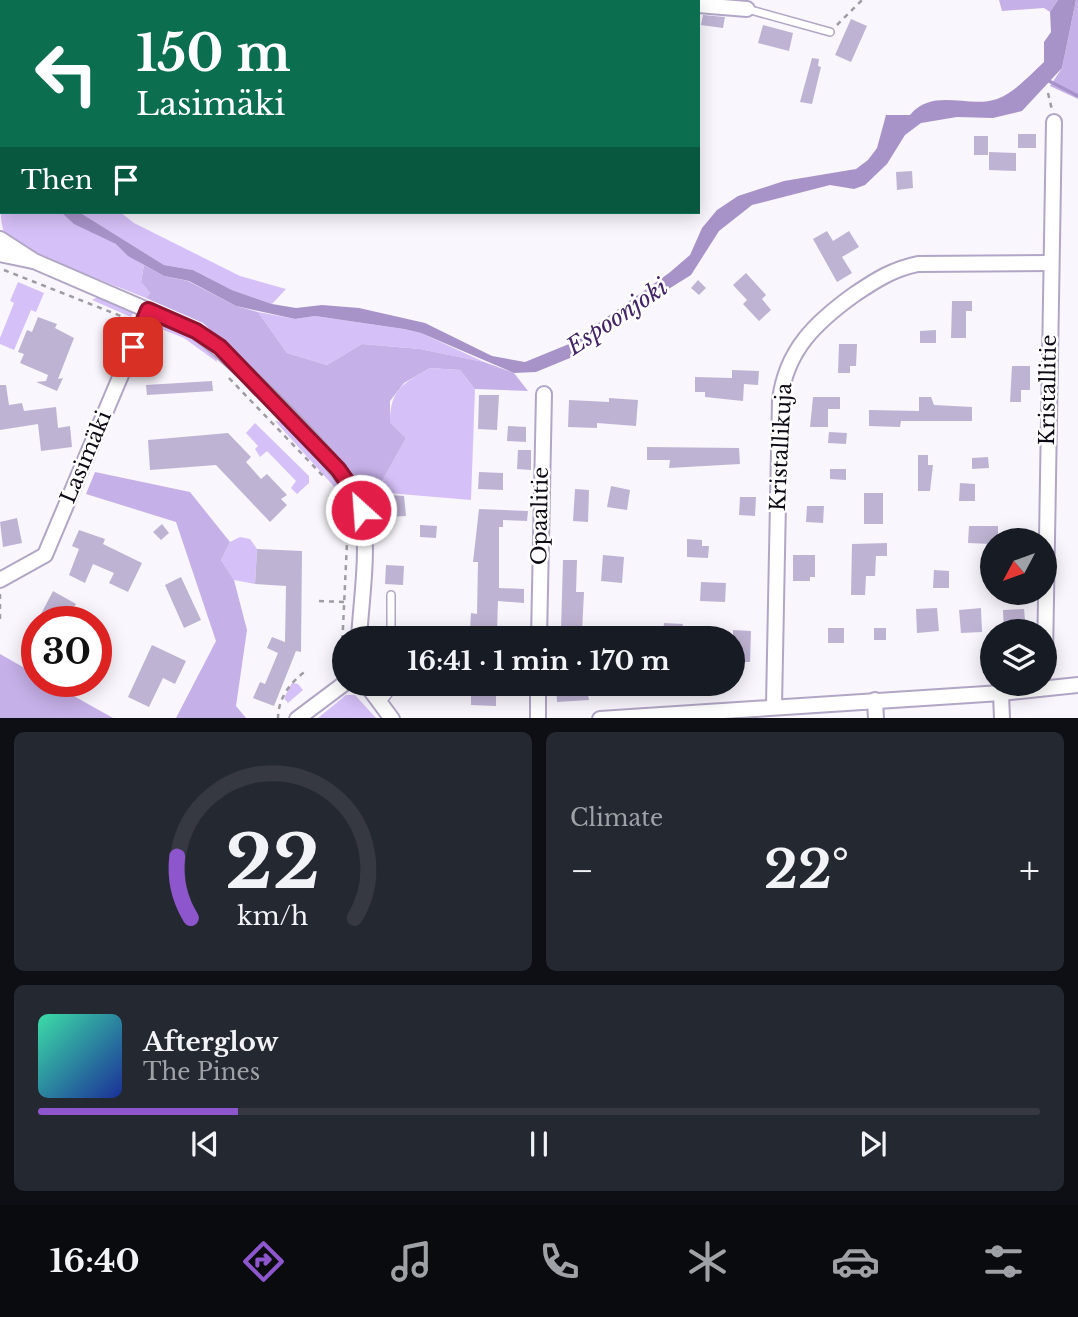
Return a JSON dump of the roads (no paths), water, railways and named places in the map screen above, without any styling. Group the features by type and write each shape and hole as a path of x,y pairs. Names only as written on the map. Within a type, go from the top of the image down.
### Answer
{"street":[{"path":"700,5 747,9"},
{"name":"Kristallitie","path":"1045,619 1049,263 1054,122"},
{"path":"0,240 15,246 34,261 145,317 196,331 220,347 349,482 357,496 364,528 360,626"},
{"path":"0,254 34,261"},
{"name":"Kristallikuja","path":"774,706 780,400 782,381 799,345 822,318 898,268 918,264 1049,263"},
{"name":"Lasimäki","path":"0,580 45,555 145,317"},
{"name":"Opaalitie","path":"539,626 544,394"},
{"path":"1057,686 1078,685"},
{"path":"298,718 332,687"},
{"path":"625,718 980,694"},
{"path":"375,696 391,718"},
{"path":"538,696 538,718"},
{"path":"1002,696 1002,718"},
{"path":"875,700 876,718"}],"lane":[{"path":"747,9 830,32"},
{"path":"391,595 391,626"},
{"path":"380,703 386,696"}],"water":[{"name":"Espoonjoki","path":"1058,0 1076,0 1062,68 1022,111 993,118 957,117 921,123 905,135 887,164 865,185 854,189 830,185 752,205 719,231 691,275 606,328 570,358 536,372 514,373 421,333 404,329 315,316 295,319 236,306 189,281 164,276 128,256 116,244 74,224 63,214 82,214 164,265 193,270 232,290 272,304 296,308 322,305 359,308 425,323 492,356 525,362 569,344 669,273 690,255 702,228 717,210 738,196 784,181 856,169 868,160 877,148 886,115 910,115 929,102 986,101 1010,92 1044,62 1044,42 1051,32 1050,12"}],"waterway":[{"path":"1049,81 1078,96"}]}
